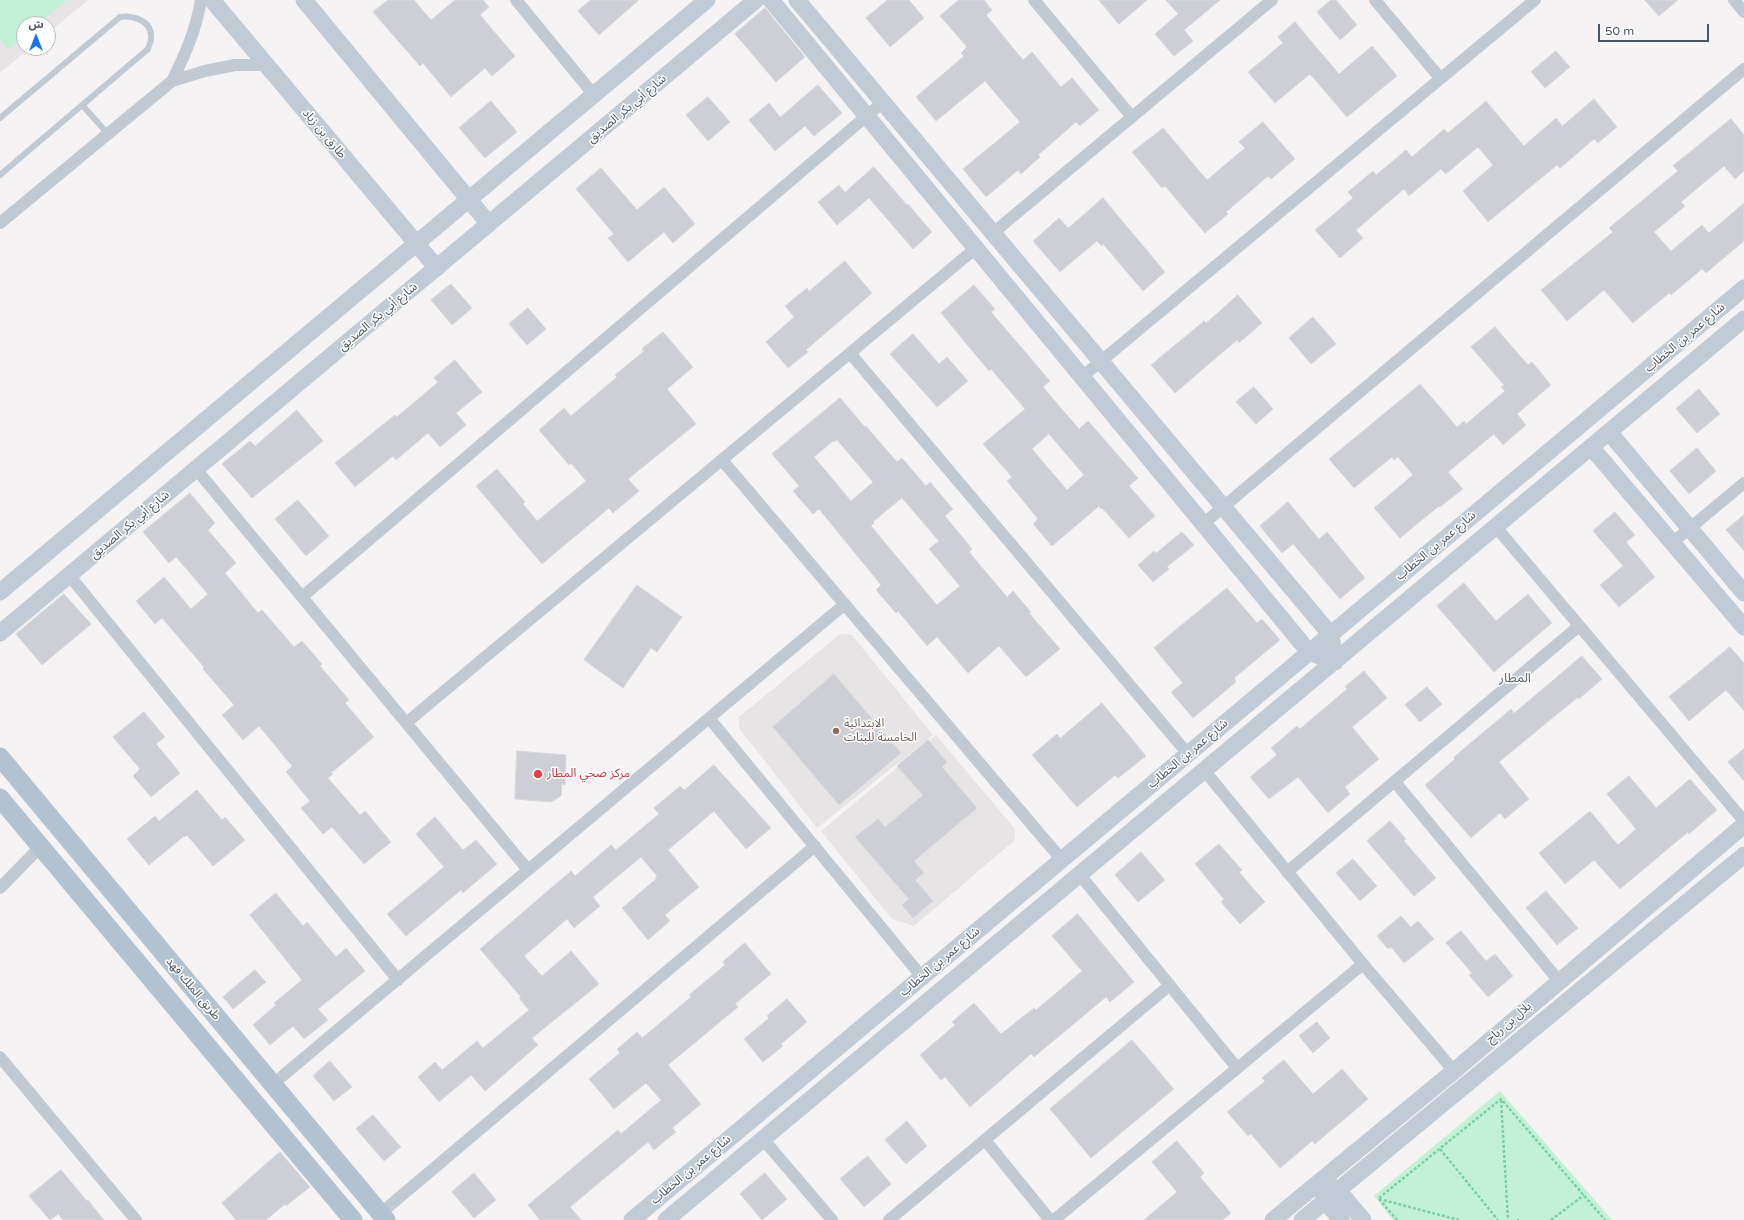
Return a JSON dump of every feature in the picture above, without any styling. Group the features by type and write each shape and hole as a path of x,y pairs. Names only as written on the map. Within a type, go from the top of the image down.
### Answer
{"main road":[{"name":"طريق الملك فهد","path":"0,757 384,1217"},
{"name":"طريق الملك فهد","path":"0,798 353,1220"}],"street":[{"path":"172,81 187,51 198,21 201,0"},
{"name":"طارق بن زياد","path":"212,0 437,268"},
{"path":"304,0 470,199 489,224"},
{"path":"516,0 594,95"},
{"path":"4,586 707,0"},
{"name":"شارع أبي بكر الصديق","path":"0,633 756,0"},
{"path":"771,0 1309,652 1335,662 1331,635 798,0"},
{"path":"1034,0 1132,117"},
{"path":"993,233 1272,0"},
{"path":"1375,0 1440,78"},
{"path":"1082,377 1535,0"},
{"path":"1734,0 1744,12"},
{"path":"0,223 172,81 205,71 236,65 267,65"},
{"path":"1203,524 1744,68"},
{"path":"302,597 883,102"},
{"path":"406,723 976,248"},
{"name":"شارع عمر بن الخطاب","path":"632,1220 1744,288"},
{"name":"شارع عمر بن الخطاب","path":"666,1220 1744,319"},
{"path":"850,353 1188,754"},
{"path":"1609,432 1744,593"},
{"path":"1591,447 1744,627"},
{"path":"722,460 1062,860"},
{"path":"196,469 528,870"},
{"path":"1672,543 1744,483"},
{"path":"1496,527 1744,821"},
{"path":"69,576 398,980"},
{"path":"273,1084 845,604"},
{"path":"1288,872 1579,626"},
{"path":"709,718 922,977"},
{"path":"1204,770 1362,964 1454,1071"},
{"path":"1395,782 1559,981"},
{"name":"بلال بن رباح","path":"1273,1220 1454,1071 1744,825"},
{"path":"0,888 41,846"},
{"path":"384,1217 815,846"},
{"name":"بلال بن رباح","path":"1302,1220 1744,855"},
{"path":"1080,875 1237,1068"},
{"path":"1054,1220 1362,964"},
{"path":"889,1220 1170,985"},
{"path":"0,1057 136,1220"},
{"path":"763,1139 832,1220"},
{"path":"984,1140 1050,1220"},
{"path":"1320,1181 1338,1190 1363,1220"},
{"path":"1320,1181 1325,1201 1341,1220"}],"lane":[{"path":"0,118 120,18 134,16 142,20 150,29 152,36 148,49 0,175"},
{"path":"82,106 108,134"}],"path":[{"path":"1379,1198 1501,1099"},
{"path":"1501,1099 1605,1220"},
{"path":"1501,1099 1508,1220"},
{"path":"1440,1149 1498,1220"},
{"path":"1551,1220 1584,1195"},
{"path":"1379,1198 1397,1220"},
{"path":"1379,1198 1459,1220"}],"shaded area":[{"path":"0,0 88,0 56,26 56,16 16,16 16,56 20,56 0,73"},
{"name":"الابتدائية الخامسة للبنات","path":"840,634 852,635 933,735 817,828 739,728 739,717"},
{"path":"936,735 1015,829 1015,840 914,926 892,919 821,831"}],"green space":[{"path":"0,0 67,0 48,16 16,16 16,42 8,49 0,40"},
{"path":"1500,1091 1612,1220 1393,1220 1374,1196"}],"building":[{"path":"388,0 414,0 431,20 455,0 483,0 489,7 480,15 515,56 492,76 485,68 451,97 423,63 420,66 373,12"},
{"path":"591,0 639,0 599,35 578,11"},
{"path":"888,0 909,0 924,18 890,47 866,18"},
{"path":"959,0 984,0 992,10 986,15 1023,60 1032,52 1061,87 1072,78 1099,110 1080,126 1076,122 1038,155 1040,157 1021,174 1018,170 986,197 963,169 1020,122 985,81 936,121 916,97 964,56 961,53 967,47 940,16"},
{"path":"1099,0 1147,0 1119,24"},
{"path":"1166,0 1220,0 1184,30 1193,41 1174,56 1155,34 1178,14"},
{"path":"1331,0 1336,0 1357,25 1340,40 1317,12"},
{"path":"1645,0 1678,0 1659,16"},
{"path":"765,8 805,57 776,82 735,34"},
{"path":"1295,22 1339,74 1372,46 1397,76 1347,117 1310,74 1275,103 1248,72 1283,43 1278,37"},
{"path":"1556,51 1570,67 1545,88 1531,72"},
{"path":"818,85 842,113 814,136 805,126 775,151 749,120 769,103 780,117"},
{"path":"708,97 730,122 708,141 686,115"},
{"path":"1594,99 1617,127 1598,143 1594,139 1560,168 1557,165 1488,222 1463,191 1493,165 1478,147 1446,174 1441,169 1409,196 1404,189 1356,230 1363,238 1340,258 1315,230 1353,198 1348,192 1373,171 1376,175 1406,150 1412,157 1444,129 1448,133 1486,101 1524,146 1556,118 1562,126"},
{"path":"491,101 517,132 485,158 459,128"},
{"path":"1731,119 1744,135 1744,171 1735,179 1724,166 1681,202 1685,206 1654,232 1671,251 1702,225 1709,233 1744,203 1744,241 1706,273 1702,269 1671,295 1669,293 1633,323 1604,290 1567,321 1541,290 1613,232 1609,228 1678,171 1673,166"},
{"path":"1263,122 1295,159 1271,179 1268,176 1226,212 1228,214 1205,233 1165,186 1162,188 1132,152 1163,128 1207,180 1245,148 1239,142"},
{"path":"874,167 932,232 913,249 869,198 837,225 818,202 839,185 845,192"},
{"path":"601,168 637,210 664,187 695,224 673,243 664,232 628,262 608,238 614,234 576,189"},
{"path":"1103,198 1165,272 1143,291 1103,244 1102,246 1097,241 1060,272 1033,241 1059,218 1068,228"},
{"path":"845,261 872,293 806,350 808,352 788,368 766,342 794,317 785,306 807,288 809,291"},
{"path":"451,284 472,308 452,325 431,300"},
{"path":"974,285 995,309 991,312 1050,381 1043,387 1079,429 1088,421 1138,478 1129,486 1155,516 1129,538 1099,506 1052,546 1033,524 1038,519 1007,481 1012,477 983,444 1025,409 991,369 989,371 941,313","holes":["1049,434 1084,475 1067,490 1032,449"]},
{"path":"1238,295 1262,323 1239,343 1237,340 1175,393 1151,365 1204,321 1206,323"},
{"path":"528,308 546,329 527,345 509,324"},
{"path":"1313,317 1336,344 1311,364 1289,338"},
{"path":"1495,327 1528,365 1532,362 1551,385 1517,414 1526,425 1503,445 1494,434 1448,472 1463,489 1440,507 1439,506 1400,538 1374,508 1413,475 1398,457 1394,460 1392,457 1354,488 1329,459 1420,384 1457,427 1464,421 1466,424 1505,391 1501,387 1504,385 1471,347"},
{"path":"663,332 693,367 667,389 696,424 628,479 639,491 613,513 609,508 542,564 476,486 497,469 525,502 523,504 537,521 586,481 571,463 569,465 539,430 564,408 571,416 617,377 615,375 644,351 642,349"},
{"path":"913,334 939,364 947,357 968,381 937,407 890,354"},
{"path":"455,360 482,392 456,413 466,425 440,447 428,433 396,460 393,456 355,487 335,463 395,415 397,417 438,382 434,378"},
{"path":"1254,387 1273,409 1256,424 1236,402"},
{"path":"1699,389 1720,414 1697,433 1676,409"},
{"path":"840,398 897,462 902,458 926,486 930,482 953,509 945,516 972,549 969,552 1007,597 1013,591 1031,612 1029,613 1060,649 1026,677 999,646 968,673 937,637 927,646 898,611 896,613 876,590 881,585 819,509 813,514 793,491 799,486 772,454","holes":["837,440 873,482 851,501 814,457 833,441 834,442","902,498 939,541 929,549 960,586 937,605 871,526 874,523 873,522"]},
{"path":"297,410 323,441 252,498 222,464 250,441 255,446"},
{"path":"1697,448 1716,471 1689,494 1670,471"},
{"path":"190,493 215,523 208,530 236,563 225,573 258,613 262,610 294,647 302,641 322,664 320,666 349,700 345,703 374,737 331,773 333,774 328,778 360,815 365,811 391,842 364,864 332,827 323,834 301,808 310,801 286,772 292,766 259,726 243,740 222,715 234,705 162,618 155,624 136,601 164,577 191,609 208,594 176,557 169,563 143,532"},
{"path":"298,500 329,536 306,556 275,519"},
{"path":"1288,502 1319,539 1327,532 1365,578 1340,599 1293,544 1282,553 1260,526"},
{"path":"1615,512 1635,535 1626,542 1655,577 1619,607 1600,585 1623,566 1593,531"},
{"path":"1744,515 1744,551 1726,530"},
{"path":"1182,532 1194,545 1167,567 1169,569 1153,582 1138,565 1154,551 1156,553"},
{"path":"1464,583 1496,621 1528,594 1552,623 1494,672 1437,606"},
{"path":"637,585 682,617 657,652 651,648 623,688 584,660"},
{"path":"1227,588 1257,623 1262,619 1280,640 1234,678 1236,682 1193,718 1171,692 1183,683 1154,648"},
{"path":"64,594 91,624 42,665 16,634"},
{"path":"1730,647 1744,663 1744,711 1726,690 1689,721 1669,697"},
{"path":"1582,656 1602,679 1499,762 1529,799 1505,819 1500,813 1471,838 1425,785 1455,759 1454,757 1511,709 1514,713"},
{"path":"1364,671 1387,698 1352,727 1379,759 1345,787 1350,794 1328,813 1298,777 1269,799 1250,777 1277,755 1271,748 1297,726 1300,729 1347,689 1345,687"},
{"path":"834,674 901,753 839,805 773,727"},
{"path":"1427,687 1442,704 1420,722 1405,705"},
{"path":"1102,703 1146,756 1118,778 1115,775 1077,807 1032,755 1057,734 1060,738"},
{"path":"144,712 165,737 156,744 180,773 151,797 133,776 140,769 113,737"},
{"path":"928,740 947,762 942,767 977,808 914,861 924,873 915,880 933,901 913,918 902,905 909,899 855,837 878,819 885,827 923,795 897,766"},
{"path":"1744,749 1744,781 1728,762"},
{"path":"517,751 566,755 565,785 562,784 561,796 551,802 515,799"},
{"path":"714,765 771,828 746,849 714,811 668,850 699,887 665,915 670,921 648,940 622,908 656,879 655,878 657,876 641,857 593,897 600,906 574,928 567,919 524,956 542,976 571,951 599,984 532,1038 538,1045 485,1091 471,1075 439,1102 418,1077 435,1062 442,1070 477,1041 483,1048 529,1010 519,998 521,997 480,949 571,871 575,876 611,845 616,850 659,814 654,808 680,786 684,790"},
{"path":"1629,776 1656,808 1690,779 1717,810 1689,834 1688,832 1620,889 1594,860 1565,884 1539,853 1590,811 1618,845 1636,829 1607,794"},
{"path":"197,790 222,820 225,817 245,840 213,866 187,835 149,865 127,839 155,816 159,821"},
{"path":"435,817 463,850 476,840 497,864 463,893 461,890 406,936 387,914 444,867 416,834"},
{"path":"1390,821 1406,839 1404,841 1436,878 1414,896 1367,841"},
{"path":"1219,844 1242,870 1239,872 1265,902 1240,924 1221,902 1224,899 1195,864"},
{"path":"1141,852 1165,880 1138,902 1115,875"},
{"path":"1353,859 1377,886 1360,901 1336,873"},
{"path":"1546,891 1578,928 1557,945 1526,908"},
{"path":"276,893 303,926 307,922 336,957 346,948 365,971 318,1009 328,1020 304,1039 293,1026 270,1045 253,1025 276,1005 274,1003 302,980 250,915"},
{"path":"1078,914 1134,982 1110,1002 1106,997 1034,1057 1031,1054 970,1107 945,1077 941,1080 920,1055 955,1025 952,1022 974,1003 1001,1034 1034,1008 1036,1010 1082,971 1052,936"},
{"path":"1401,916 1411,927 1418,921 1434,939 1404,963 1391,947 1388,949 1377,936"},
{"path":"1461,931 1486,961 1495,954 1513,976 1488,997 1469,975 1472,973 1446,943"},
{"path":"745,943 771,974 735,1004 738,1007 668,1065 701,1104 672,1128 676,1132 654,1150 648,1142 570,1207 581,1220 540,1220 528,1205 618,1130 621,1134 661,1100 646,1083 614,1109 589,1079 620,1053 617,1049 637,1032 642,1038 691,997 689,995 725,965 723,962"},
{"path":"255,970 266,982 233,1009 223,997"},
{"path":"787,999 807,1022 781,1044 783,1046 763,1062 744,1039 769,1018 767,1016"},
{"path":"1317,1022 1330,1038 1313,1053 1299,1036"},
{"path":"1132,1040 1174,1089 1091,1158 1050,1109"},
{"path":"1284,1060 1313,1094 1342,1069 1368,1099 1315,1144 1312,1141 1280,1168 1251,1134 1248,1136 1227,1112 1265,1081 1262,1078"},
{"path":"330,1061 352,1087 334,1101 313,1076"},
{"path":"373,1115 401,1147 384,1161 356,1129"},
{"path":"907,1121 927,1146 906,1164 885,1140"},
{"path":"1177,1141 1204,1173 1200,1177 1231,1213 1223,1220 1144,1220 1177,1192 1152,1162"},
{"path":"280,1152 310,1187 286,1206 285,1204 266,1220 236,1220 222,1203"},
{"path":"868,1156 891,1184 864,1207 840,1179"},
{"path":"61,1170 104,1220 63,1220 58,1214 50,1220 29,1196"},
{"path":"474,1173 496,1200 474,1218 452,1192"},
{"path":"765,1173 787,1199 762,1220 740,1194"}],"place":[{"name":"الابتدائية الخامسة للبنات","path":"836,731"},
{"name":"مركز صحي المطار","path":"538,774"}],"district":[{"name":"المطار","path":"1515,679"}]}
